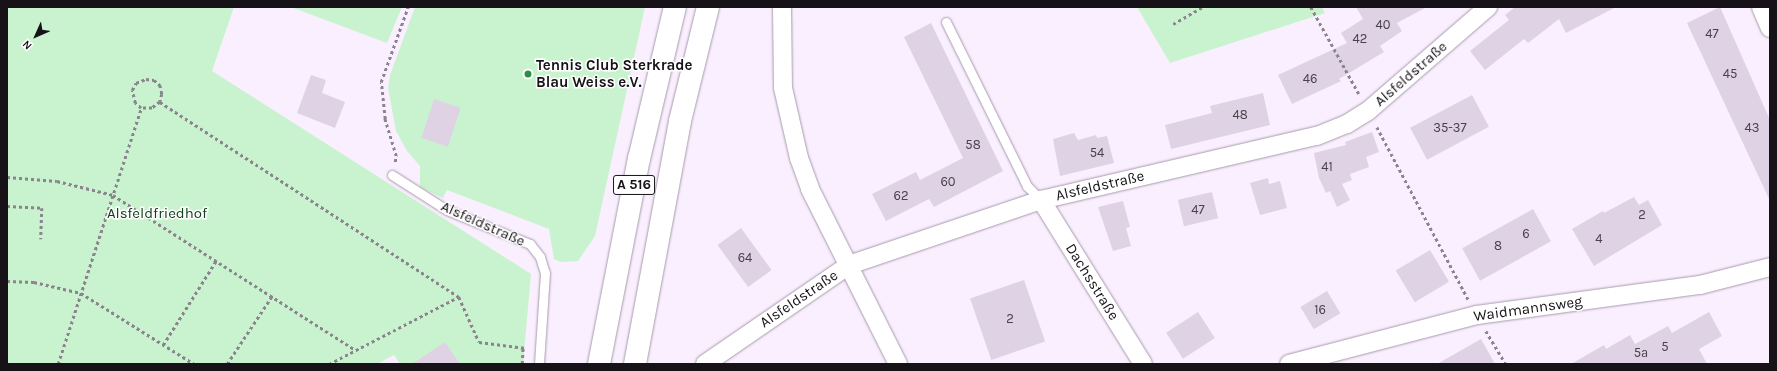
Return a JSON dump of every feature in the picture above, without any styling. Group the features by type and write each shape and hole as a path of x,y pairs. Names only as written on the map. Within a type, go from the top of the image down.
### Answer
{"highway":[{"name":"A 516","path":"599,364 639,159 675,7"},
{"name":"A 516","path":"635,364 680,122 708,7"}],"street":[{"path":"782,7 782,80 790,125 810,189 898,364"},
{"name":"Alsfeldstraße","path":"705,364 849,265 1040,200 1318,136 1347,124 1368,111 1488,7"},
{"path":"1761,7 1770,28"},
{"name":"Dachsstraße","path":"1040,200 1144,364"},
{"name":"Waidmannsweg","path":"1289,364 1477,315 1700,285 1770,267"}],"lane":[{"path":"946,22 1027,186 1040,200"},
{"name":"Alsfeldstraße","path":"392,175 447,210 530,244 540,257 545,273 540,364"}],"path":[{"path":"392,175 396,156 385,119 381,82 408,7"},
{"path":"1173,24 1204,7"},
{"path":"1311,7 1477,315 1506,364"},
{"path":"146,79 160,86 162,94 160,102 152,108 141,108 135,103 132,90 136,83 146,79"},
{"path":"160,102 459,297 479,342 523,347 540,352"},
{"path":"58,364 141,108"},
{"path":"7,177 57,181 113,195 355,350"},
{"path":"7,206 42,208 41,239"},
{"path":"163,345 216,261"},
{"path":"7,281 34,282 81,293 194,364"},
{"path":"227,364 272,296"},
{"path":"329,364 459,297"},
{"path":"522,364 523,347"}],"green space":[{"name":"Alsfeldfriedhof","path":"7,7 234,7 212,71 531,274 523,364 400,364 394,355 377,364 7,364"},
{"path":"291,7 402,7 387,43"},
{"name":"Tennis Club Sterkrade Blau Weiss e.V.","path":"415,7 645,7 595,236 578,261 561,262 554,259 549,229 447,190 443,198 420,187 420,166 407,151 396,131 388,88 390,75"},
{"path":"1137,7 1322,7 1325,13 1170,63"}],"building":[{"path":"1356,7 1427,7 1397,23 1402,31 1380,46 1384,52 1339,79 1341,81 1292,104 1278,75 1347,43 1341,33 1363,19"},
{"path":"1515,7 1616,7 1566,33 1559,19 1528,43 1524,39 1485,70 1470,51 1509,20 1505,15"},
{"path":"1720,7 1770,120 1770,201 1687,23"},
{"path":"931,23 1003,171 934,207 929,199 886,221 872,194 916,172 920,180 963,158 904,37"},
{"path":"311,75 326,80 322,93 345,102 335,128 297,113"},
{"path":"1263,93 1270,125 1171,149 1165,125 1212,113 1210,106"},
{"path":"1472,95 1489,127 1427,160 1410,128"},
{"path":"434,99 461,108 448,147 421,138"},
{"path":"1372,132 1379,152 1366,157 1369,167 1350,174 1352,180 1342,184 1350,200 1337,207 1330,191 1326,193 1319,178 1314,153 1346,145 1345,142"},
{"path":"1074,133 1078,140 1096,135 1097,138 1107,136 1114,163 1060,176 1053,139"},
{"path":"1268,178 1269,184 1280,181 1287,208 1260,215 1250,183"},
{"path":"1212,192 1218,218 1184,226 1178,200"},
{"path":"1634,197 1639,205 1648,200 1662,225 1594,266 1572,229 1603,211 1604,213"},
{"path":"1123,201 1130,227 1126,228 1131,246 1113,251 1098,207"},
{"path":"1533,209 1551,241 1480,281 1462,248"},
{"path":"741,228 772,270 748,287 718,245"},
{"path":"1430,250 1449,282 1415,302 1396,271"},
{"path":"1024,280 1045,341 991,360 970,299"},
{"path":"1327,291 1340,313 1314,329 1300,307"},
{"path":"1198,312 1215,338 1183,359 1166,333"},
{"path":"1709,312 1722,336 1699,349 1707,364 1571,364 1604,345 1606,349 1630,335 1635,344 1668,326 1672,333"},
{"path":"1481,339 1495,364 1437,364 1467,347"},
{"path":"445,342 460,364 412,364"}],"place":[{"name":"Tennis Club Sterkrade Blau Weiss e.V.","path":"528,74"}]}
